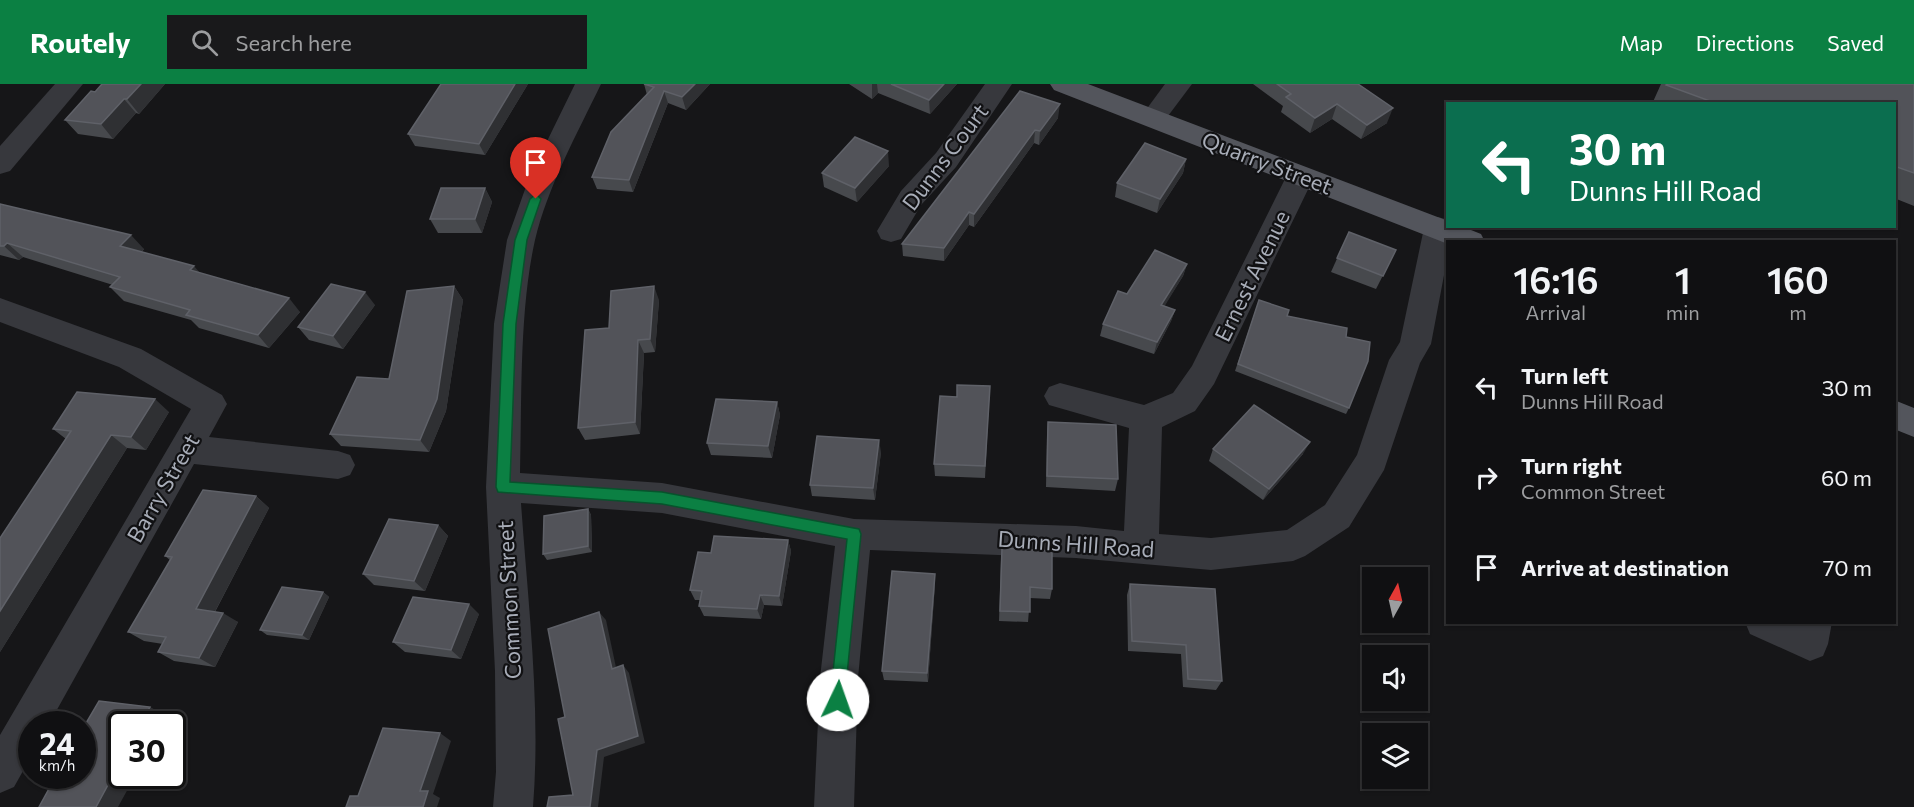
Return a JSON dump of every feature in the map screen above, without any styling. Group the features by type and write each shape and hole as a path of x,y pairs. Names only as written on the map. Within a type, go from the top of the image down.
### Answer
{"main road":[{"name":"Quarry Street","path":"1063,84 1467,240"},
{"path":"1896,414 1914,423"}],"street":[{"path":"0,164 70,84"},
{"name":"Common Street","path":"513,807 516,772 514,671 503,487 509,324 521,240 543,178 588,84"},
{"name":"Dunns Court","path":"891,231 911,198 946,160 999,84"},
{"path":"1153,118 1179,84"},
{"name":"Ernest Avenue","path":"1146,420 1184,402 1203,375 1300,177"},
{"name":"Dunns Hill Road","path":"503,487 662,498 854,534 1076,542 1211,554 1293,545 1337,516 1372,460 1405,360 1414,344 1438,228"},
{"name":"Barry Street","path":"0,310 130,358 211,404 0,773"},
{"path":"1060,396 1146,420 1141,548"},
{"path":"185,449 338,465"},
{"path":"834,807 839,678 854,534"},
{"path":"1767,624 1810,644 1814,624"}],"building":[{"path":"102,84 141,84 101,124 65,120 91,91 95,92"},
{"path":"441,84 515,84 479,144 408,134"},
{"path":"644,84 695,84 682,97 664,91 629,180 592,177 611,132 654,87"},
{"path":"891,84 944,84 929,100"},
{"path":"1277,84 1358,84 1393,108 1367,125 1337,104 1315,118 1286,97 1291,94"},
{"path":"1914,84 1914,173 1896,167 1896,102 1713,102 1666,85"},
{"path":"1020,91 1060,104 1040,131 1035,130 974,214 969,212 944,248 902,244"},
{"path":"855,137 888,151 855,188 822,173"},
{"path":"1145,143 1186,159 1160,199 1117,183"},
{"path":"441,188 485,188 475,219 430,219"},
{"path":"0,204 131,235 120,246 194,266 190,270 289,298 258,335 186,315 190,310 110,287 120,277 7,243 0,246"},
{"path":"1349,232 1396,250 1383,276 1337,258"},
{"path":"1155,250 1187,264 1161,305 1175,310 1157,342 1103,324 1118,291 1127,294"},
{"path":"331,284 365,292 333,336 298,327"},
{"path":"454,286 437,399 420,440 330,434 357,377 389,379 407,291"},
{"path":"654,286 650,339 638,340 635,422 578,428 585,330 609,328 611,291"},
{"path":"1259,300 1289,310 1287,316 1347,328 1346,337 1370,342 1368,361 1349,408 1238,364"},
{"path":"957,385 990,386 985,466 934,464 940,396 957,397"},
{"path":"77,392 155,399 131,437 111,435 0,611 0,538 71,431 53,429"},
{"path":"716,399 777,402 768,446 707,443"},
{"path":"1254,405 1310,442 1269,489 1213,449"},
{"path":"1048,422 1116,425 1118,479 1047,476"},
{"path":"817,436 879,440 873,488 810,485"},
{"path":"203,490 256,496 196,609 223,613 199,658 158,652 166,637 128,632 172,557 165,556"},
{"path":"588,509 588,546 543,554 544,516"},
{"path":"389,519 438,525 414,581 363,574"},
{"path":"714,536 788,540 779,596 760,595 757,609 699,606 702,591 690,590 698,552 711,553"},
{"path":"1002,548 1052,551 1052,589 1030,587 1030,612 1000,611"},
{"path":"892,571 935,574 927,673 882,671"},
{"path":"1130,584 1215,589 1222,681 1188,679 1186,645 1132,641"},
{"path":"282,587 323,592 302,635 260,630"},
{"path":"413,597 469,604 451,650 393,642"},
{"path":"599,612 612,669 623,665 638,736 597,750 590,807 547,807 549,797 573,795 558,719 565,717 548,629"},
{"path":"99,701 150,707 148,711 108,711 108,785 96,807 39,807 49,789 96,789 96,711 93,711"},
{"path":"383,728 440,733 420,791 428,791 423,807 346,807 350,796 358,796"}],"route":[{"path":"536,199 521,240 509,324 503,487 662,498 854,534 838,700"}]}
